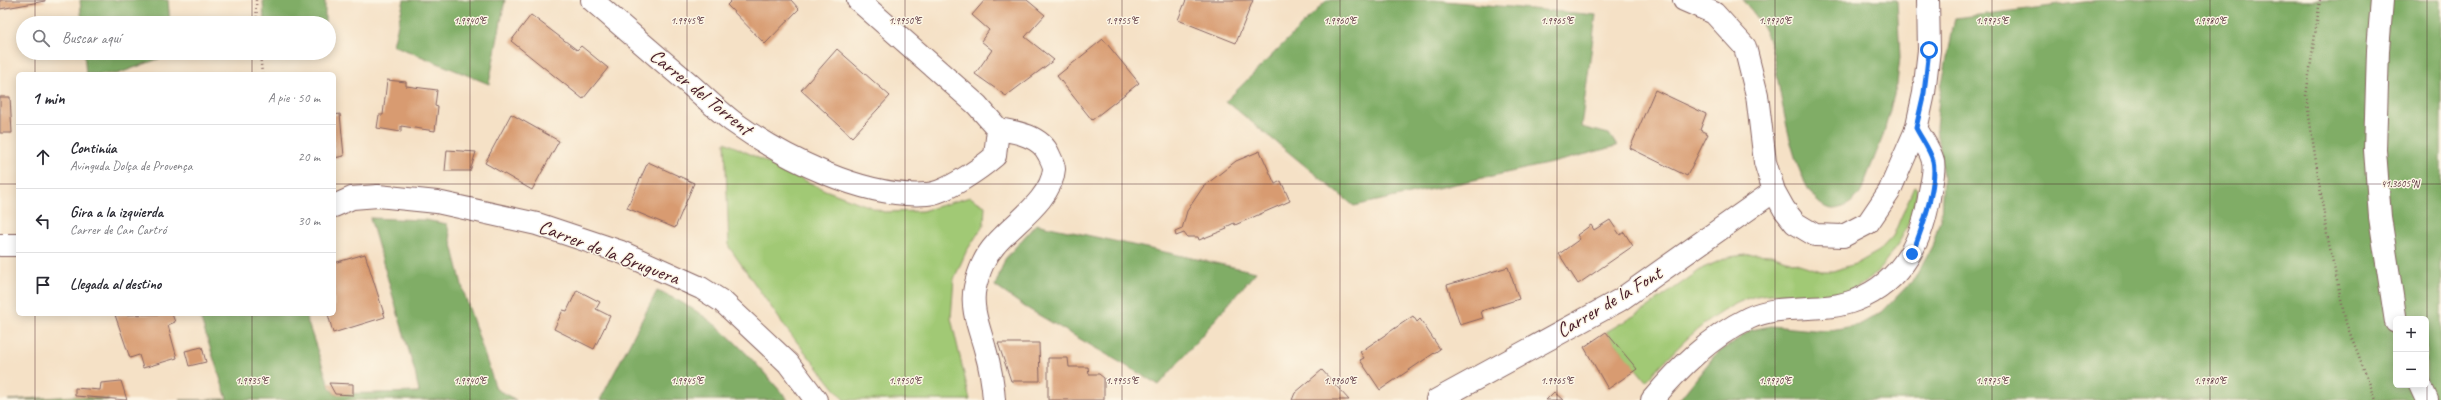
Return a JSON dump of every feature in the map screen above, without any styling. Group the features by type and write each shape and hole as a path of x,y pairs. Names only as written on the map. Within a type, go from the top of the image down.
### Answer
{"street":[{"name":"Carrer del Torrent","path":"592,0 731,120 789,155 863,186 898,193 929,194 979,170 995,156 998,129"},
{"path":"858,0 977,105 998,129 1023,132 1046,148 1054,168 1052,182 1017,225 996,244 982,263 974,289 975,313 992,377 994,400"},
{"path":"1684,0 1714,13 1745,47 1757,95 1765,162 1774,191 1795,223 1815,235 1843,236 1868,223 1889,192 1903,165 1916,128 1924,93 1929,50 1928,0"},
{"path":"2382,0 2378,50 2375,150 2380,217 2395,316"},
{"path":"1652,400 1694,356 1722,333 1750,318 1765,312 1823,308 1856,300 1894,276 1912,254 1920,233 1930,195 1933,161 1916,128"},
{"name":"Carrer de la Font","path":"1437,400 1620,300 1774,191"},
{"name":"Carrer de la Bruguera","path":"336,205 352,198 378,196 437,202 537,224 621,252 701,288 723,302 788,363 816,400"},
{"path":"0,245 16,245"},
{"path":"2421,388 2427,400"}],"path":[{"path":"256,0 257,16"},
{"path":"2320,0 2306,96 2327,234 2346,323 2376,400"},
{"path":"261,60 262,72"}],"green space":[{"path":"80,0 168,0 169,16 81,16"},
{"path":"263,0 325,0 325,16 264,16"},
{"path":"404,0 505,0 489,84 393,45"},
{"path":"1327,0 1434,0 1596,15 1581,127 1609,134 1617,146 1552,163 1354,206 1226,101"},
{"path":"1742,0 1897,0 1900,57 1897,84 1883,136 1860,194 1838,209 1820,204 1806,185 1795,156 1786,123 1771,46 1759,21"},
{"path":"2100,0 2441,0 2441,400 1679,400 1715,355 1751,330 1771,326 1825,331 1859,325 1882,312 1915,278 1932,246 1941,216 1943,177 1936,128 1939,99 1955,18"},
{"path":"85,60 156,60 122,72 86,72"},
{"path":"725,142 825,190 884,212 922,211 970,197 985,206 984,224 966,252 954,279 951,318 970,400 844,400 788,331 729,247"},
{"path":"1914,187 1917,189 1914,204 1902,237 1881,267 1855,289 1828,296 1769,294 1744,300 1729,307 1703,325 1690,336 1646,381 1606,332 1644,310 1703,268 1729,257 1754,254 1771,255 1821,271 1833,271 1858,263 1879,251 1893,236"},
{"path":"370,218 425,220 447,224 464,293 496,389 516,400 180,400 227,399 200,316 306,316 330,388 335,394 419,392 415,372"},
{"path":"1036,224 1256,272 1159,385 1025,307 995,286 1005,259"},
{"path":"657,291 677,300 713,323 759,367 788,400 600,400"},
{"path":"75,396 109,400 8,400"}],"building":[{"path":"0,0 45,0 45,1 0,9"},
{"path":"732,0 791,0 799,9 765,44 727,5"},
{"path":"985,0 1027,0 1045,15 1025,37 1054,60 1006,96 975,74 992,50 981,41 989,30 972,15"},
{"path":"1186,0 1253,0 1236,43 1178,20"},
{"path":"531,15 577,50 581,46 608,68 583,99 511,41"},
{"path":"1103,39 1139,83 1092,120 1057,76"},
{"path":"837,49 890,96 852,137 801,90"},
{"path":"387,80 406,82 406,86 437,90 435,106 438,107 435,131 401,126 401,132 377,128 379,115 383,115"},
{"path":"1655,90 1706,114 1700,130 1708,134 1687,176 1630,148"},
{"path":"0,97 10,97 12,133 0,133"},
{"path":"340,114 344,156 336,158 336,115"},
{"path":"511,114 559,141 532,190 485,163"},
{"path":"447,150 476,152 470,171 445,171"},
{"path":"1260,151 1275,184 1281,181 1290,201 1235,225 1234,223 1226,227 1227,229 1199,240 1198,237 1187,237 1184,233 1176,236 1175,232 1182,229 1187,211 1203,187 1236,161"},
{"path":"648,162 694,183 675,228 627,208"},
{"path":"1610,220 1620,235 1624,232 1633,246 1578,284 1559,254 1580,239 1577,235 1591,225 1594,230"},
{"path":"365,254 385,317 333,333 329,316 336,316 336,262"},
{"path":"1508,267 1519,299 1481,311 1483,318 1460,325 1447,285"},
{"path":"577,290 600,302 596,309 610,316 594,349 554,329 563,310 567,311"},
{"path":"115,316 173,316 175,322 168,325 177,358 143,368 139,355 130,358"},
{"path":"1413,316 1417,322 1420,319 1440,349 1380,390 1360,360 1364,358 1360,352"},
{"path":"1606,332 1637,369 1608,389 1584,347"},
{"path":"998,343 1039,343 1040,381 1011,381"},
{"path":"202,347 206,362 189,366 185,351"},
{"path":"1048,358 1068,358 1069,367 1088,367 1089,374 1099,374 1104,378 1104,400 1048,400"},
{"path":"1322,370 1349,400 1292,400 1295,393"},
{"path":"121,381 127,400 75,396 75,388 100,390 101,383"},
{"path":"329,383 353,384 353,395 335,394"},
{"path":"1554,392 1563,400 1546,400"}],"route":[{"path":"1912,254 1927,210 1933,169 1933,161 1916,128 1924,93 1929,50"}]}
